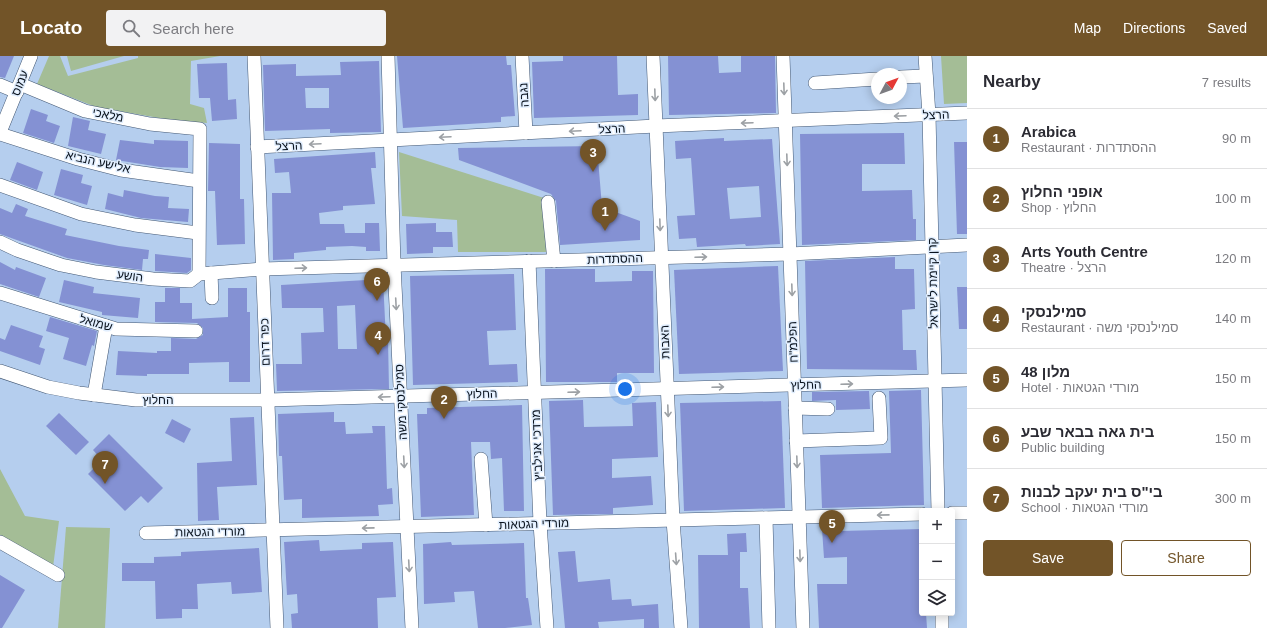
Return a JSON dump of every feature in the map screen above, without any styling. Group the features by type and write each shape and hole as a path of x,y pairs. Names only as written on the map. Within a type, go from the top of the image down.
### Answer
{"street":[{"name":"עמוס","path":"0,133 31,56"},
{"name":"כפר דרום","path":"254,56 277,628"},
{"name":"סמילנסקי משה","path":"388,56 394,265 412,628"},
{"name":"נגבה","path":"522,56 526,133"},
{"name":"האבות","path":"653,56 672,520 681,628"},
{"name":"הפלמ\"ח","path":"783,56 803,628"},
{"name":"קרן קיימת לישראל","path":"925,56 929,115 938,508"},
{"path":"907,77 926,76"},
{"path":"814,84 871,79"},
{"name":"מלאכי","path":"0,85 18,88 85,111 150,124 200,130 199,181"},
{"name":"הרצל","path":"257,147 656,126 967,114"},
{"name":"אלישע הנביא","path":"0,133 78,159 121,170 199,181"},
{"path":"199,181 198,233 205,274 212,298"},
{"path":"0,185 81,214 135,225 198,233"},
{"path":"548,202 554,261"},
{"name":"הושע","path":"0,242 17,250 61,265 96,272 153,279 190,280 205,274 262,269"},
{"name":"ההסתדרות","path":"262,269 790,254 932,248 967,245"},
{"name":"מרדכי אנילביץ","path":"529,262 540,523 547,628"},
{"name":"שמואל","path":"0,293 116,329 196,331"},
{"path":"94,394 106,326"},
{"name":"החלוץ","path":"0,372 48,387 136,400 268,400 967,380"},
{"path":"796,441 881,438 879,398"},
{"path":"795,408 828,409"},
{"path":"481,459 486,525"},
{"path":"955,513 967,513"},
{"name":"מורדי הגטאות","path":"146,533 919,514"},
{"path":"766,518 769,628"},
{"path":"0,542 58,575"},
{"path":"942,616 942,628"}],"green space":[{"path":"49,56 60,56 68,76 138,58 138,56 220,56 191,61 190,104 204,108 207,123 165,119 96,107 37,84"},
{"path":"67,56 124,56 71,71"},
{"path":"941,56 967,56 967,103 944,104"},
{"path":"399,152 544,198 546,252 458,252 457,220 402,216"},
{"path":"0,469 25,516 59,521 53,567 0,536"},
{"path":"66,527 110,528 105,628 58,628"}],"building":[{"path":"0,56 14,56 5,78 0,77"},
{"path":"397,56 506,56 507,65 511,65 515,116 501,117 501,122 403,128"},
{"path":"563,56 617,56 618,95 638,94 638,115 534,118 532,62 563,61"},
{"path":"668,56 718,56 719,73 741,72 741,56 775,56 776,113 669,115"},
{"path":"379,61 381,132 330,133 330,129 265,131 263,65 296,64 296,76 341,75 340,62","holes":["305,88 329,88 329,108 306,108"]},
{"path":"227,63 228,100 236,99 237,119 212,121 210,98 199,98 197,64"},
{"path":"31,109 48,115 46,121 60,126 54,143 23,133"},
{"path":"73,117 90,121 88,130 106,134 101,154 68,146"},
{"path":"904,133 905,164 862,164 862,191 912,190 913,219 916,219 916,240 802,245 800,134"},
{"path":"724,138 724,141 772,139 780,244 746,246 745,244 697,247 696,238 679,239 677,216 695,215 691,158 676,159 675,141","holes":["759,186 761,217 730,219 727,188"]},
{"path":"120,140 154,144 154,140 188,141 188,168 160,167 116,160"},
{"path":"954,142 967,142 967,234 957,234"},
{"path":"209,143 240,144 240,199 244,199 245,244 217,245 215,191 208,191"},
{"path":"597,146 602,207 640,221 640,240 560,245 556,201 551,194 459,160 458,148"},
{"path":"375,152 376,168 371,168 375,204 343,206 343,210 319,213 320,224 344,224 345,233 365,233 365,223 379,223 380,251 366,251 366,247 326,247 326,250 294,253 294,259 273,260 272,193 291,193 289,172 275,173 274,159"},
{"path":"17,162 43,172 37,190 10,180"},
{"path":"61,169 83,175 81,183 92,186 87,205 54,195"},
{"path":"124,190 169,197 168,208 189,209 188,222 141,218 105,209 108,193 123,197"},
{"path":"16,204 28,209 25,216 67,229 65,235 119,246 149,250 148,259 143,259 142,270 104,265 67,258 0,234 0,208 12,213"},
{"path":"436,223 436,232 452,232 453,247 433,247 433,253 407,254 406,224"},
{"path":"155,254 191,258 191,270 187,273 155,271"},
{"path":"895,257 895,269 914,269 915,309 902,310 903,350 916,350 917,370 807,369 805,261"},
{"path":"0,262 15,270 16,267 46,278 39,297 0,284"},
{"path":"778,266 783,371 679,374 674,270"},
{"path":"545,269 595,269 595,282 632,281 632,271 653,271 654,373 617,373 617,382 546,382"},
{"path":"514,274 516,330 487,331 489,365 517,364 518,382 413,385 410,276"},
{"path":"383,279 386,340 388,340 389,389 277,391 276,364 302,364 301,333 324,332 323,308 282,308 281,285","holes":["355,305 357,349 338,349 337,306"]},
{"path":"64,280 94,287 93,293 140,298 138,318 102,315 102,312 59,302"},
{"path":"957,287 967,287 967,329 959,329"},
{"path":"165,288 180,288 180,303 192,303 192,319 228,317 228,288 247,288 247,312 250,312 250,382 229,382 229,362 189,363 189,374 147,374 147,376 116,375 118,351 157,353 157,351 171,351 171,338 196,339 203,335 203,328 197,323 155,322 155,302 165,302"},
{"path":"50,317 97,331 94,346 92,345 86,366 63,359 69,338 46,331"},
{"path":"11,325 43,336 39,347 45,349 40,365 0,351 0,338 5,340"},
{"path":"921,390 924,505 822,508 820,455 891,453 889,391"},
{"path":"869,391 870,409 836,410 836,400 812,401 812,392"},
{"path":"583,400 584,427 633,426 632,403 656,402 658,457 612,459 612,478 651,476 653,505 613,508 613,514 553,515 549,401"},
{"path":"781,401 785,508 684,511 680,403"},
{"path":"522,405 524,511 504,511 502,458 491,459 490,442 471,442 474,515 421,517 417,414 427,414 427,408"},
{"path":"334,412 334,422 345,422 346,434 373,433 372,426 385,426 387,489 392,488 393,504 378,505 379,516 302,518 302,499 284,500 282,456 279,456 278,414"},
{"path":"59,413 89,442 76,455 46,426"},
{"path":"254,417 257,485 217,487 219,520 198,521 197,463 232,461 230,418"},
{"path":"172,419 191,429 184,443 165,433"},
{"path":"109,434 163,488 148,503 141,496 125,511 88,474 102,460 93,450"},
{"path":"839,528 840,531 919,529 919,616 926,616 927,628 819,628 817,584 847,584 847,557 824,558 822,529"},
{"path":"746,533 747,552 740,552 740,588 748,588 750,628 699,628 698,555 728,555 727,534"},
{"path":"319,540 320,551 362,549 362,543 393,542 396,597 377,598 378,628 292,628 291,614 298,613 297,594 287,595 284,542"},
{"path":"451,542 452,545 524,543 526,598 528,598 532,625 505,628 478,628 474,591 454,592 455,602 424,604 423,544"},
{"path":"259,548 262,592 232,594 231,582 197,584 198,609 182,609 182,618 156,619 155,581 122,581 122,563 154,563 154,557 181,556 181,552"},
{"path":"575,551 578,582 610,579 612,600 631,599 632,606 658,604 659,628 644,628 644,619 598,622 599,628 565,628 558,552"},
{"path":"0,575 25,590 2,628 0,628"}],"place":[{"name":"Arts Youth Centre","path":"593,172"},
{"name":"Arabica","path":"605,231"},
{"name":"בית גאה בבאר שבע","path":"377,301"},
{"name":"סמילנסקי","path":"378,355"},
{"name":"אופני החלוץ","path":"444,419"},
{"name":"בי\"ס בית יעקב לבנות","path":"105,484"},
{"name":"מלון 48","path":"832,543"}]}
